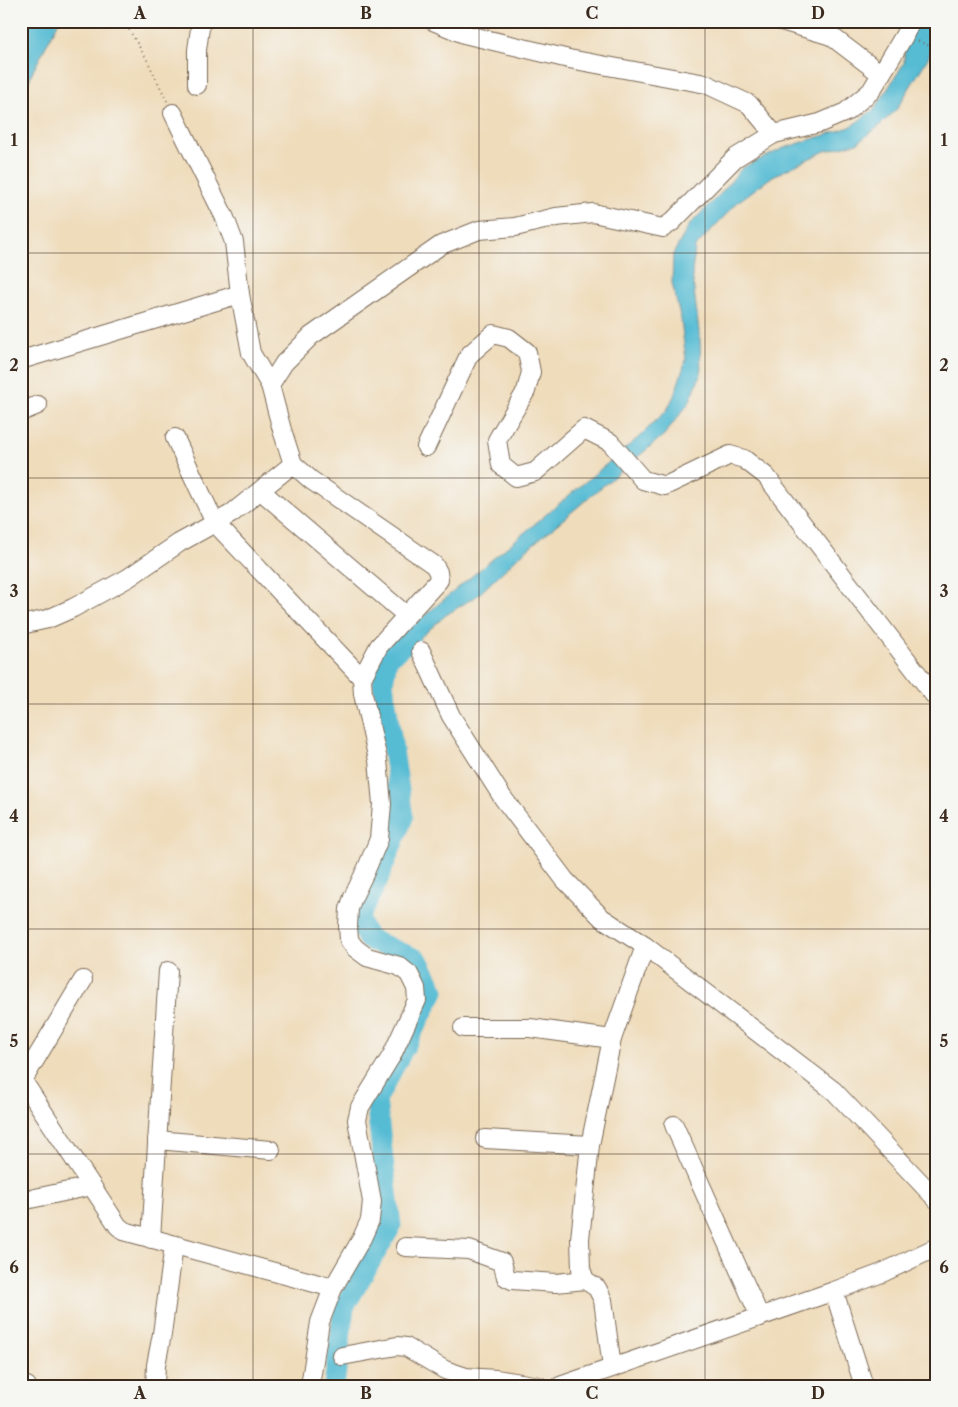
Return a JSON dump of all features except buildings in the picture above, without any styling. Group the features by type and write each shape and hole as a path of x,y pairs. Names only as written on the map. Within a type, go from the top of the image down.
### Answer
{"street":[{"path":"197,85 197,50 201,21"},
{"path":"433,21 464,34 569,59 706,84 749,104 774,134"},
{"path":"781,21 831,36 881,74"},
{"path":"270,385 284,363 311,336 441,245 480,230 516,227 556,216 593,214 663,228 672,222 735,158 774,134 820,123 846,112 871,91 907,29"},
{"path":"173,113 225,218 234,242 240,294 251,353 270,385 282,430 294,464 311,480 434,565 438,572 439,580 379,646 362,678 363,694 378,760 382,804 379,840 352,897 349,909 348,926 350,940 355,948 367,957 399,966 410,974 416,988 417,1000 392,1055 360,1107 357,1120 372,1201 370,1220 334,1288 320,1322 310,1386"},
{"path":"21,360 240,294"},
{"path":"426,447 470,355 493,334 509,338 527,352 531,372 526,391 497,440 501,465 516,477 535,472 584,429 610,442 643,480 665,486 730,455 744,459 766,476 937,699"},
{"path":"21,412 38,405"},
{"path":"175,438 215,523 362,678"},
{"path":"21,625 48,619 73,608 128,578 179,543 231,514 294,464"},
{"path":"260,491 406,615"},
{"path":"421,651 451,716 492,782 565,880 602,918 645,946 834,1090 937,1200"},
{"path":"612,1367 603,1300 597,1288 585,1280 581,1269 580,1239 590,1145 612,1039 645,946"},
{"path":"151,1239 168,970"},
{"path":"83,980 22,1079 118,1226 124,1231 151,1239 334,1288"},
{"path":"463,1028 530,1028 612,1039"},
{"path":"674,1125 760,1317"},
{"path":"485,1139 590,1145"},
{"path":"157,1140 271,1150"},
{"path":"21,1201 92,1186"},
{"path":"155,1386 156,1366 174,1244"},
{"path":"406,1247 469,1250 502,1262 506,1276 512,1280 556,1284 585,1280"},
{"path":"560,1386 834,1291 882,1273 937,1247"},
{"path":"834,1291 864,1386"},
{"path":"342,1356 397,1346 406,1347 445,1370 466,1378 496,1379 538,1386"},
{"path":"21,1384 27,1386"}],"path":[{"path":"124,21 147,60 173,113"},
{"path":"907,29 937,49"}],"water":[{"path":"32,21 59,21 32,73 21,102 21,46"},
{"path":"916,21 937,21 937,34 928,58 896,110 857,143 825,151 773,176 739,201 695,247 692,273 700,340 701,374 689,403 664,435 519,556 478,595 446,615 399,656 387,659 390,648 406,631 638,438 667,410 674,396 686,360 681,320 672,283 673,254 690,224 721,193 742,168 784,148 850,127 875,109 904,63 905,47"}],"waterway":[{"path":"334,1386 344,1307 391,1226 376,1100 434,991 418,960 368,939 358,919 378,879 403,817 383,683 387,659 409,640"}]}
